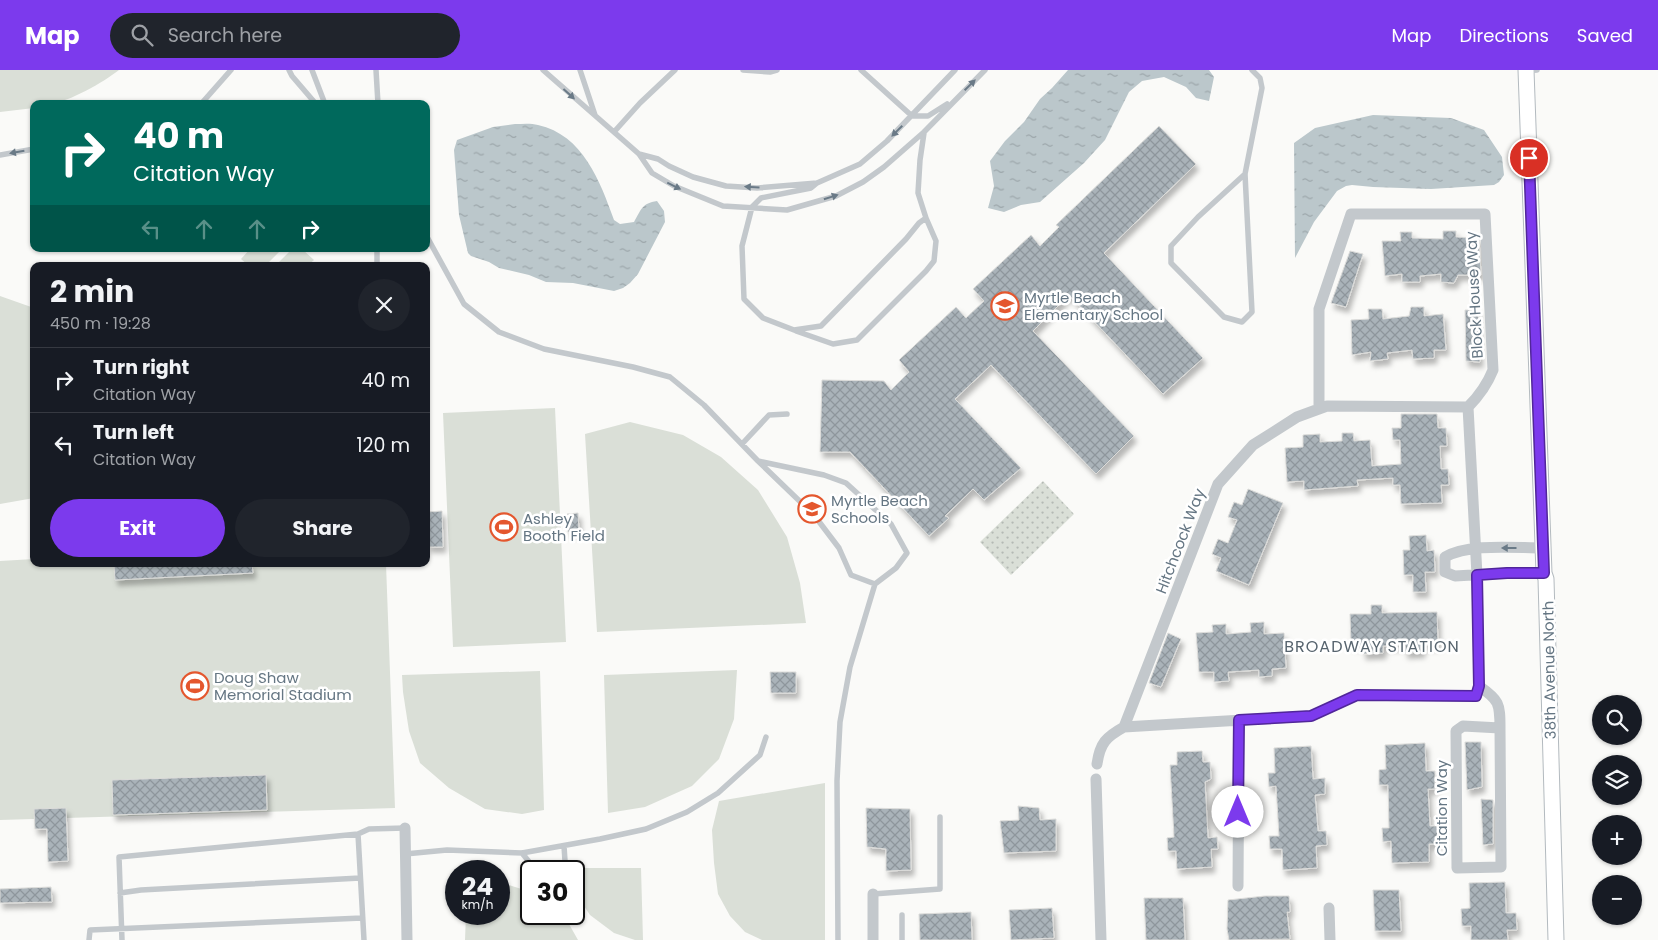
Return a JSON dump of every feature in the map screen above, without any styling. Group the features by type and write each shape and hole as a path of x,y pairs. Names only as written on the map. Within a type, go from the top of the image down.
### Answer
{"main road":[{"name":"38th Avenue North","path":"1530,70 1556,940"}],"street":[{"name":"Block House Way","path":"1319,408 1320,309 1351,214 1485,214 1493,370 1488,383 1468,407"},
{"name":"Hitchcock Way","path":"1124,727 1218,484 1254,445 1298,416 1327,406 1468,407"},
{"path":"1097,764 1099,752 1109,736 1124,727 1311,716 1357,695 1476,696 1479,686 1477,575 1468,407"},
{"path":"1543,548 1475,548 1455,552 1445,557 1445,572 1455,576 1544,573"},
{"name":"Citation Way","path":"1479,686 1495,698 1500,711 1501,866 1457,868 1456,730 1463,726 1500,728"},
{"path":"1238,886 1239,720"},
{"path":"1096,779 1101,940"},
{"path":"405,828 407,940"},
{"path":"872,940 873,894"},
{"path":"1329,908 1330,940"}],"lane":[{"path":"205,100 231,70"},
{"path":"289,70 313,100"},
{"path":"312,70 323,100"},
{"path":"376,70 378,100"},
{"path":"543,70 639,154 652,173 674,186 723,206 787,210 836,196 863,182 884,167 924,132 985,70"},
{"path":"580,70 596,117"},
{"path":"614,132 640,103 675,70"},
{"path":"743,70 770,72 777,70"},
{"path":"861,70 912,116 928,116 955,99"},
{"path":"639,154 658,159 693,177 726,186 757,188 817,182 860,164 912,116 955,70"},
{"path":"1244,174 1198,217 1171,246 1171,263 1224,317 1242,322 1252,312 1244,174 1262,88 1260,78 1252,70"},
{"path":"817,182 811,188 761,198 752,207 742,246 744,299 763,318 794,330 833,344 857,340 926,272 934,261 936,241 918,193 924,132"},
{"path":"0,155 30,150"},
{"path":"794,330 820,326 926,218"},
{"path":"430,242 464,304 499,332 544,349 670,376 704,405 814,515 839,548 851,575 875,584"},
{"path":"742,444 769,415 787,414"},
{"path":"758,461 824,475 846,483 891,524 907,553 896,568 875,584 850,667 840,722 837,780 838,940"},
{"path":"406,854 447,850 522,853 646,829 687,812 718,792 760,754 766,737"},
{"path":"873,894 940,889 940,817"},
{"path":"122,940 119,857 358,834 369,829 405,828"},
{"path":"358,834 364,940"},
{"path":"522,853 530,863 548,870 560,867 565,861 564,846"},
{"path":"120,894 141,890 360,878"},
{"path":"902,915 902,940"},
{"path":"89,940 90,930 362,918"}],"shaded area":[{"path":"0,70 119,70 95,86 67,99 30,100 30,108 0,112"},
{"path":"247,252 279,252 269,262 244,262 241,259"},
{"path":"289,252 305,252 314,260 312,262 279,262"},
{"path":"0,296 30,307 30,499 0,504"},
{"name":"Ashley Booth Field","path":"555,408 566,642 453,647 443,413"},
{"path":"630,422 683,435 721,457 758,490 787,537 800,583 806,623 597,632 585,434"},
{"path":"1043,481 1074,514 1011,575 980,542"},
{"name":"Doug Shaw Memorial Stadium","path":"30,559 30,567 386,567 395,808 0,820 0,561"},
{"path":"737,670 734,719 719,759 692,786 645,807 608,813 604,675"},
{"path":"540,671 544,810 522,814 485,809 449,788 420,763 409,731 402,675"},
{"path":"825,783 825,940 762,940 745,932 730,916 718,894 712,830 719,801"},
{"path":"585,868 641,868 643,940 635,940 614,933 590,915 585,908"},
{"path":"510,885 520,889 520,925 570,925 578,940 465,940 466,925 510,925"}],"water":[{"path":"1068,70 1209,70 1214,77 1209,101 1196,98 1186,87 1164,77 1142,81 1129,92 1105,140 1084,163 1040,202 1021,205 1004,212 988,208 994,186 990,161 1005,141 1024,122 1040,99"},
{"path":"1373,115 1451,118 1484,130 1502,157 1504,175 1494,185 1431,189 1346,186 1337,191 1314,222 1295,258 1294,143 1315,128"},
{"path":"535,124 554,130 578,149 596,175 614,220 620,224 634,222 642,208 648,203 657,201 664,211 665,222 638,274 623,288 614,291 573,283 546,282 529,275 499,268 468,253 459,215 454,150 457,140 493,127"}],"building":[{"name":"Myrtle Beach Elementary School","path":"1159,126 1196,164 1104,253 1203,358 1163,394 1069,295 1033,331 1134,436 1096,474 991,365 955,399 1021,468 984,500 973,489 945,516 949,518 929,536 850,452 820,452 822,380 884,381 891,390 909,372 899,360 956,307 966,318 984,301 973,289 1031,235 1040,246 1059,227 1056,225"},
{"path":"1443,231 1456,231 1456,237 1479,238 1481,275 1458,275 1454,283 1441,282 1441,274 1420,276 1420,282 1402,282 1402,274 1385,276 1382,241 1401,241 1400,232 1412,232 1412,238 1443,239"},
{"path":"1350,251 1363,254 1346,307 1331,303"},
{"path":"1411,307 1424,307 1424,316 1443,314 1446,350 1434,350 1434,358 1413,359 1412,350 1387,353 1388,359 1370,361 1371,352 1352,355 1351,320 1369,319 1368,309 1382,309 1383,319 1409,316"},
{"path":"1465,310 1478,310 1480,362 1466,361"},
{"path":"1401,414 1437,414 1438,428 1446,428 1447,446 1440,446 1441,469 1448,469 1449,485 1441,485 1442,503 1401,504 1400,485 1393,485 1393,478 1357,480 1358,486 1304,490 1304,481 1287,482 1285,448 1303,447 1303,435 1320,434 1320,442 1342,441 1342,433 1353,433 1354,441 1370,440 1372,466 1401,464 1400,440 1393,440 1392,428 1401,428"},
{"path":"1248,489 1283,503 1249,585 1216,571 1221,558 1212,554 1218,539 1228,543 1237,520 1228,517 1234,502 1242,505"},
{"path":"442,511 443,547 430,547 430,512"},
{"path":"578,513 579,532 568,532 567,514"},
{"path":"1426,535 1427,551 1434,550 1435,572 1425,572 1426,592 1413,592 1413,575 1404,575 1403,550 1410,550 1409,536"},
{"path":"114,567 252,567 253,573 115,580"},
{"path":"1371,605 1382,605 1382,613 1437,612 1438,645 1422,645 1422,652 1405,653 1405,645 1383,646 1383,653 1363,654 1363,645 1351,645 1350,614 1371,614"},
{"path":"1264,622 1264,634 1284,633 1286,668 1272,669 1272,676 1259,677 1259,670 1228,672 1229,681 1214,682 1214,672 1199,672 1196,633 1213,632 1212,625 1226,624 1226,634 1251,632 1250,623"},
{"path":"1168,633 1181,639 1161,687 1149,683"},
{"path":"770,672 796,672 796,693 771,693"},
{"path":"1465,742 1481,742 1482,787 1467,790"},
{"path":"1425,743 1426,771 1435,771 1435,789 1428,789 1430,826 1438,826 1439,844 1429,844 1429,862 1392,863 1391,841 1383,842 1382,828 1389,828 1388,785 1379,785 1379,770 1386,769 1385,745"},
{"path":"1311,746 1313,779 1325,778 1325,794 1315,795 1318,831 1326,831 1327,845 1316,846 1317,868 1283,870 1282,849 1270,849 1269,836 1279,836 1276,786 1269,787 1268,773 1275,773 1274,748"},
{"path":"1202,751 1203,762 1210,762 1211,779 1205,782 1208,838 1217,837 1218,849 1211,849 1212,867 1177,869 1176,851 1168,851 1167,838 1174,837 1170,765 1177,765 1177,752"},
{"path":"266,775 267,810 113,815 112,780"},
{"path":"1481,799 1493,800 1493,844 1483,845"},
{"path":"1018,806 1039,808 1040,820 1056,819 1056,851 1004,853 1000,821 1019,820"},
{"path":"66,808 68,861 48,862 47,829 35,829 34,809"},
{"path":"866,808 910,809 911,870 886,871 886,849 867,847"},
{"path":"1505,882 1506,913 1516,913 1517,930 1507,930 1508,940 1471,940 1471,926 1462,926 1461,909 1470,908 1469,883"},
{"path":"51,887 52,902 0,903 0,889"},
{"path":"1373,890 1399,890 1401,931 1375,931"},
{"path":"1265,896 1289,896 1290,912 1287,912 1290,939 1229,940 1227,929 1228,900"},
{"path":"1144,898 1183,898 1185,940 1146,940"},
{"path":"1052,908 1054,938 1011,940 1009,910"},
{"path":"971,912 972,940 920,940 919,914"}],"place":[{"name":"Myrtle Beach Elementary School","path":"1005,306"},
{"name":"Myrtle Beach Schools","path":"812,509"},
{"name":"Ashley Booth Field","path":"504,527"},
{"name":"Doug Shaw Memorial Stadium","path":"195,686"}],"district":[{"name":"BROADWAY STATION","path":"1372,646"}],"route":[{"path":"1238,812 1239,720 1311,716 1357,695 1476,696 1479,686 1477,575 1544,573 1529,158"}]}
